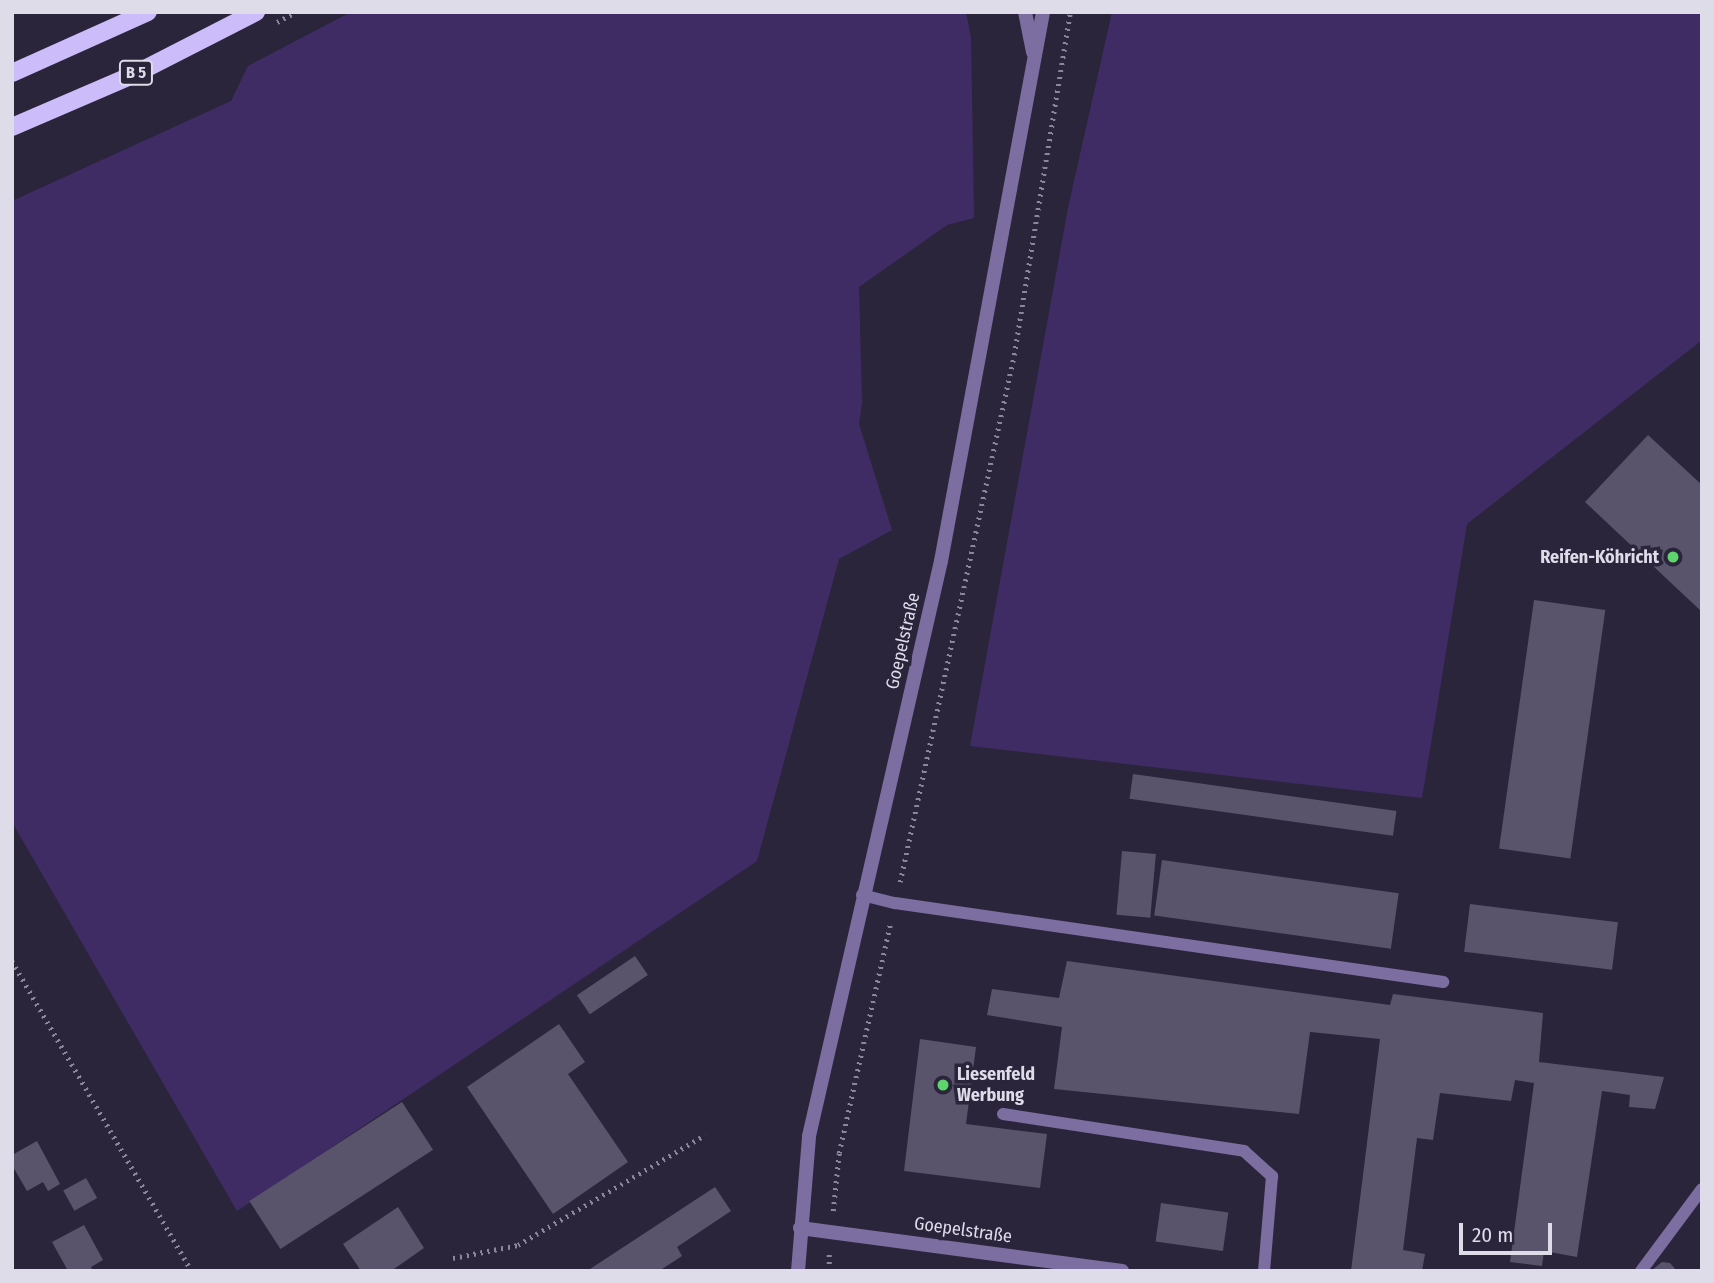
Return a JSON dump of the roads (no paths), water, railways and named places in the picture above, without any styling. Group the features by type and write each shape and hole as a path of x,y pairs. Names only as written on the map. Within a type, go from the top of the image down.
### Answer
{"main road":[{"path":"12,73 148,12"},
{"name":"B 5","path":"12,127 135,74 256,12"}],"street":[{"name":"Goepelstraße","path":"1025,12 1035,61"},
{"name":"Goepelstraße","path":"798,1271 809,1136 862,895 941,561 1043,12"},
{"name":"Goepelstraße","path":"800,1228 1122,1271"}],"lane":[{"path":"862,895 895,904 1443,982"},
{"path":"1003,1114 1244,1151 1272,1176 1264,1271"},
{"path":"1641,1271 1702,1188"}],"place":[{"name":"Reifen-Köhricht","path":"1673,557"},
{"name":"Liesenfeld Werbung","path":"943,1085"}]}
